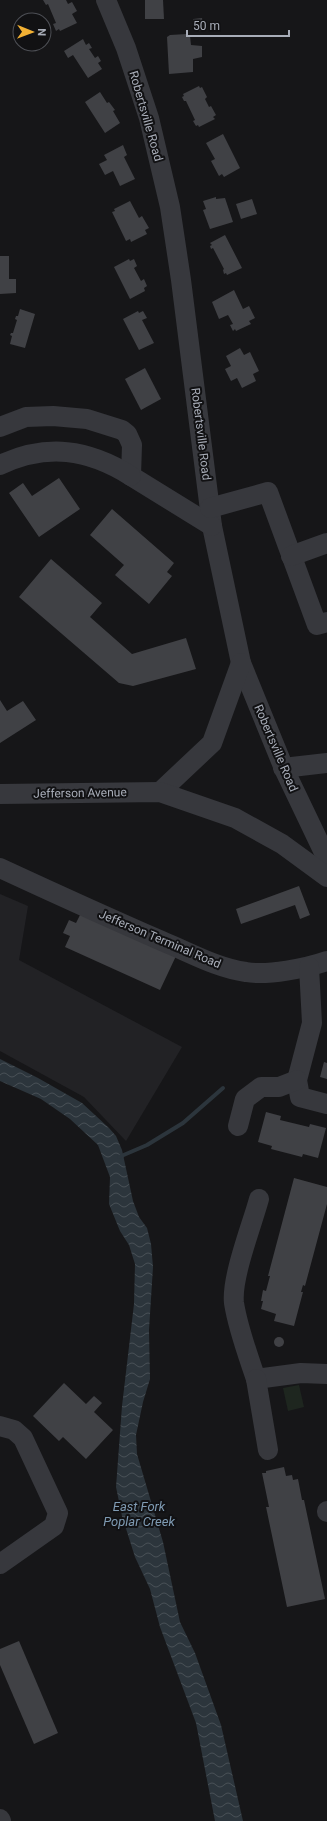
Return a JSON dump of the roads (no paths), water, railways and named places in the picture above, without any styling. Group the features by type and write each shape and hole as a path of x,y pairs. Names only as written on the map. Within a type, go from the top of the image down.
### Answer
{"street":[{"name":"Robertsville Road","path":"106,0 126,48 149,118 170,207 181,280 211,517 241,663 283,768 327,859"},
{"path":"0,427 26,417 53,416 88,419 122,430 127,434 132,445 131,476"},
{"path":"0,465 17,457 42,452 62,451 84,454 105,462 211,517 268,492 291,556 322,623"},
{"path":"291,556 327,543"},
{"path":"160,792 212,743 241,663"},
{"path":"283,768 327,763"},
{"name":"Jefferson Avenue","path":"0,794 160,792 235,818 282,844 327,877"},
{"name":"Jefferson Terminal Road","path":"0,868 129,927 223,967 248,973 278,971 318,964"},
{"path":"318,964 312,1023 297,1080 300,1097 327,1104"},
{"path":"238,1126 245,1099 261,1087 279,1087 297,1080"},
{"path":"259,1199 237,1274 234,1302 242,1337 256,1379 268,1450"},
{"path":"256,1379 301,1373 327,1374"},
{"path":"0,1426 14,1430 23,1438 58,1513 54,1526 0,1564"}],"water":[{"name":"East Fork Poplar Creek","path":"0,1059 38,1078 82,1103 116,1136 122,1150 133,1201 139,1217 147,1228 151,1244 153,1267 149,1330 150,1379 143,1402 136,1435 137,1454 163,1542 180,1622 195,1653 221,1725 243,1821 215,1821 196,1723 160,1627 150,1589 135,1557 122,1516 116,1487 122,1406 134,1304 135,1264 129,1245 120,1231 109,1204 110,1177 98,1145 70,1119 41,1099 0,1081"}],"waterway":[{"path":"119,1157 147,1145 183,1123 223,1088"}]}
